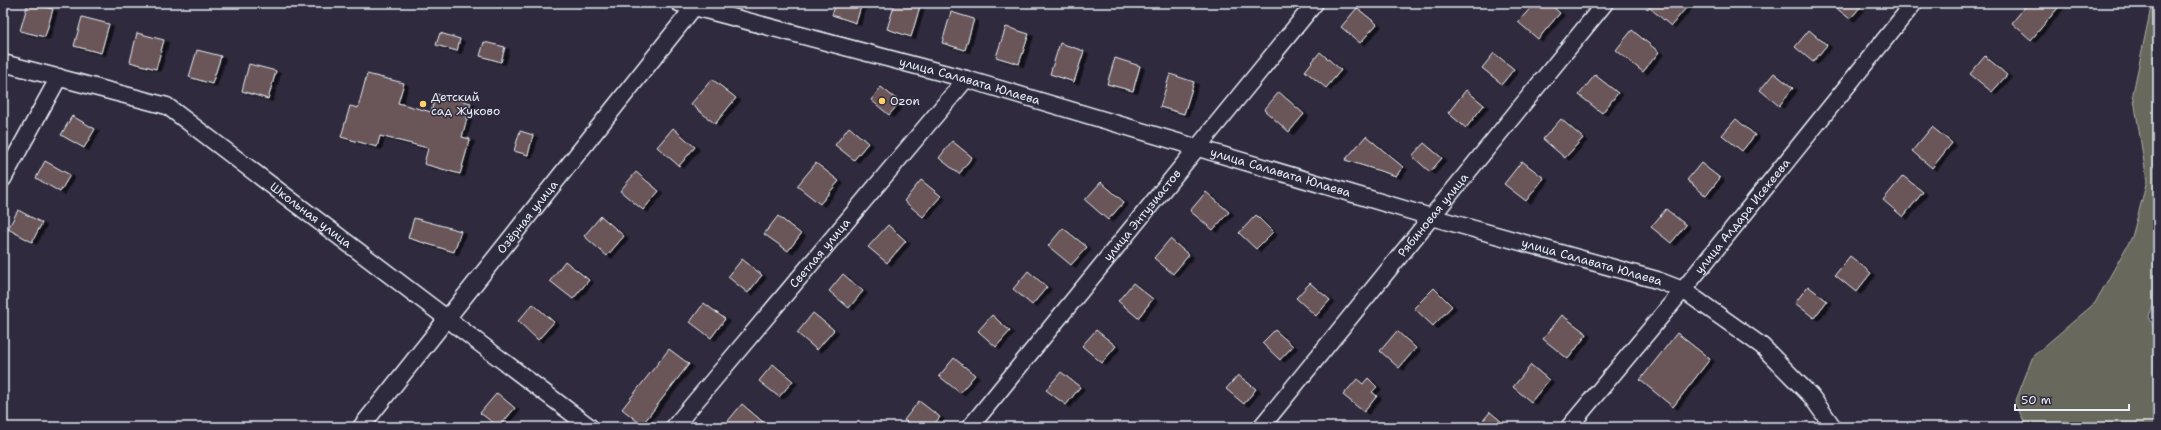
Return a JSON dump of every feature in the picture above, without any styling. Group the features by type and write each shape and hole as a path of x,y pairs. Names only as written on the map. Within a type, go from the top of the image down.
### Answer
{"street":[{"name":"улица Энтузиастов","path":"970,427 1315,3"},
{"name":"Рябиновая улица","path":"1261,427 1605,3"},
{"name":"улица Алдара Исекеева","path":"1569,427 1683,290 1914,3"},
{"name":"улица Салавата Юлаева","path":"689,4 966,79 1431,218 1657,280 1683,290 1762,346 1811,396 1833,427"},
{"name":"Озёрная улица","path":"361,427 689,4"},
{"name":"Школьная улица","path":"3,64 59,77 167,106 590,427"},
{"path":"3,179 59,77"},
{"name":"Светлая улица","path":"674,427 966,79"}],"green space":[{"path":"2152,3 2158,3 2158,296 2149,316 2158,338 2158,427 2027,427 2015,403 2033,356 2095,303 2132,237 2147,181 2133,93"}],"building":[{"path":"28,3 53,9 45,37 20,31"},
{"path":"836,3 862,3 856,23 832,15"},
{"path":"895,3 921,3 911,37 887,29"},
{"path":"1535,3 1549,3 1560,13 1538,39 1518,22"},
{"path":"1644,3 1690,3 1671,26"},
{"path":"1830,3 1864,3 1850,19"},
{"path":"2028,3 2062,3 2031,40 2012,23"},
{"path":"1357,8 1377,24 1360,43 1341,27"},
{"path":"951,12 974,19 965,50 942,43"},
{"path":"82,17 109,24 101,53 74,46"},
{"path":"1006,27 1029,34 1019,64 996,57"},
{"path":"1632,30 1659,52 1643,72 1616,50"},
{"path":"1809,30 1827,45 1813,62 1795,47"},
{"path":"137,33 164,40 156,69 130,62"},
{"path":"440,33 460,39 457,51 436,45"},
{"path":"484,42 505,47 501,62 480,56"},
{"path":"1060,43 1084,51 1074,82 1050,74"},
{"path":"197,50 221,56 212,84 189,77"},
{"path":"1320,52 1341,70 1326,88 1305,71"},
{"path":"1494,53 1514,69 1502,84 1482,68"},
{"path":"1985,56 2007,75 1992,92 1970,74"},
{"path":"1115,58 1140,66 1133,91 1107,84"},
{"path":"249,64 276,71 268,99 242,91"},
{"path":"1774,73 1793,88 1779,106 1760,90"},
{"path":"367,74 404,83 398,103 431,112 436,94 471,103 462,137 470,139 460,174 424,164 428,148 380,136 377,147 341,137 350,106 358,108"},
{"path":"1170,74 1194,82 1184,114 1160,107"},
{"path":"1595,75 1618,93 1602,113 1579,95"},
{"path":"712,79 736,98 715,124 691,104"},
{"path":"881,87 900,102 889,115 871,100"},
{"path":"1466,90 1484,105 1466,128 1448,113"},
{"path":"1279,92 1304,114 1289,132 1264,110"},
{"path":"72,116 95,129 84,148 61,135"},
{"path":"1561,119 1583,138 1565,158 1543,139"},
{"path":"1736,119 1755,135 1742,151 1722,135"},
{"path":"849,127 868,143 854,160 835,145"},
{"path":"1932,127 1952,143 1932,168 1912,151"},
{"path":"673,128 695,147 679,166 657,147"},
{"path":"520,131 533,135 528,155 514,151"},
{"path":"1366,136 1403,167 1396,176 1345,160"},
{"path":"952,141 972,157 959,174 939,158"},
{"path":"1424,143 1442,158 1430,172 1412,156"},
{"path":"45,161 70,175 60,192 36,178"},
{"path":"1522,161 1544,178 1526,201 1504,184"},
{"path":"816,163 839,181 820,204 797,186"},
{"path":"1701,163 1720,178 1706,196 1687,180"},
{"path":"636,172 659,191 643,210 620,191"},
{"path":"1903,176 1923,192 1903,217 1883,200"},
{"path":"921,180 941,196 923,217 904,201"},
{"path":"1101,182 1124,202 1108,220 1085,200"},
{"path":"1206,192 1229,212 1213,230 1190,211"},
{"path":"1666,209 1686,225 1671,243 1651,227"},
{"path":"18,210 42,223 32,242 8,229"},
{"path":"1256,215 1273,232 1256,249 1239,233"},
{"path":"601,216 624,236 607,256 584,236"},
{"path":"778,216 801,234 788,251 764,234"},
{"path":"414,218 461,231 454,252 408,238"},
{"path":"888,225 906,241 887,263 868,247"},
{"path":"1063,228 1087,247 1071,265 1048,246"},
{"path":"1170,239 1189,255 1173,274 1154,258"},
{"path":"1850,256 1871,273 1856,292 1835,275"},
{"path":"742,259 762,275 748,293 728,277"},
{"path":"565,261 589,280 573,299 550,281"},
{"path":"1028,271 1047,287 1032,305 1013,289"},
{"path":"843,274 863,291 849,308 829,291"},
{"path":"1133,283 1153,299 1138,318 1118,301"},
{"path":"1310,283 1330,300 1316,316 1296,298"},
{"path":"1808,286 1827,301 1814,318 1795,303"},
{"path":"1434,288 1452,306 1433,326 1414,308"},
{"path":"704,303 725,319 711,338 690,322"},
{"path":"533,304 554,322 538,340 518,321"},
{"path":"813,313 834,330 817,350 797,333"},
{"path":"992,315 1010,331 996,347 978,331"},
{"path":"1562,315 1587,334 1568,359 1543,339"},
{"path":"1096,330 1116,346 1102,363 1082,346"},
{"path":"1275,330 1293,346 1280,360 1262,343"},
{"path":"1397,331 1416,348 1399,368 1380,351"},
{"path":"1677,333 1710,359 1673,407 1640,380"},
{"path":"669,349 689,364 642,425 622,409"},
{"path":"954,358 975,375 960,393 939,376"},
{"path":"773,364 793,381 779,397 759,381"},
{"path":"1531,365 1549,380 1531,402 1513,387"},
{"path":"1061,372 1080,387 1066,405 1046,390"},
{"path":"1238,375 1256,389 1244,404 1226,389"},
{"path":"1368,378 1377,387 1372,392 1377,396 1364,412 1343,395 1357,379 1363,384"},
{"path":"497,393 515,408 499,427 480,413"},
{"path":"919,401 940,417 932,427 913,427 904,420"},
{"path":"742,404 769,427 723,427"},
{"path":"1490,412 1508,427 1478,427"}],"place":[{"name":"Ozon","path":"882,101"},
{"name":"Детский сад Жуково","path":"423,104"}]}
